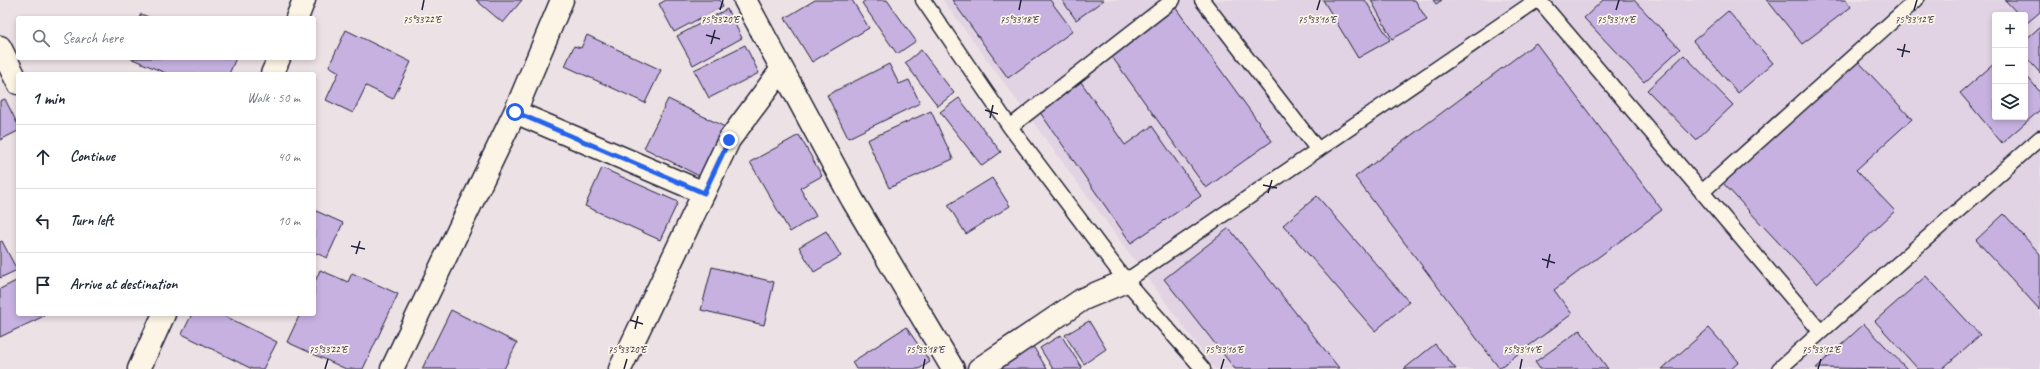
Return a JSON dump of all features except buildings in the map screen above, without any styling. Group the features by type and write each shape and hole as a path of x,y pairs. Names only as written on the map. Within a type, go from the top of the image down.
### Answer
{"street":[{"path":"298,16 304,0"},
{"path":"392,369 515,112 562,0"},
{"path":"745,0 852,199 953,369"},
{"path":"0,47 16,79"},
{"path":"273,72 278,60"},
{"path":"620,369 729,140 782,69"},
{"path":"515,112 704,193"},
{"path":"979,369 1083,299 1126,281"},
{"path":"139,369 163,316"}],"lane":[{"path":"923,0 1010,127 1126,281 1203,369"},
{"path":"1010,127 1173,0"},
{"path":"1202,0 1318,150"},
{"path":"1126,281 1538,0 1820,331"},
{"path":"1702,192 1916,0"},
{"path":"1779,369 1820,331 2040,138"}],"shaded area":[{"path":"943,0 2040,0 2040,369 1215,369"}],"route":[{"path":"515,112 704,193 729,140"}]}
